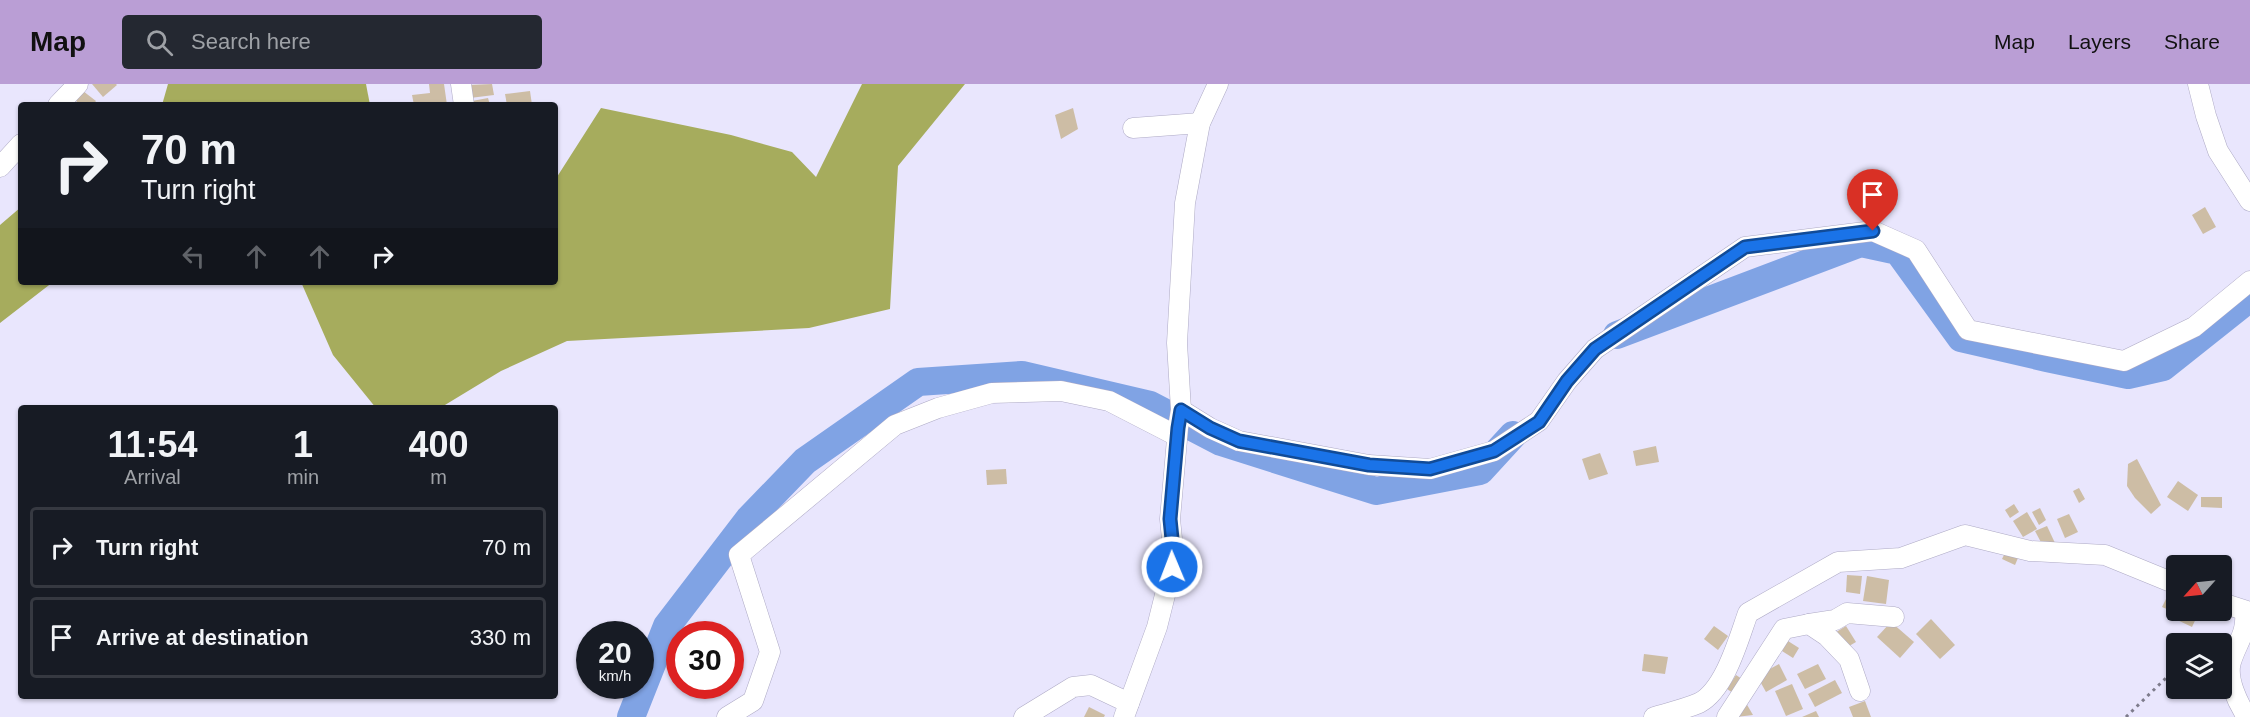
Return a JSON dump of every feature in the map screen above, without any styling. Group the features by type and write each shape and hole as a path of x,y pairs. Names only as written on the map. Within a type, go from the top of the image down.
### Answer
{"street":[{"path":"61,102 78,84"},
{"path":"461,84 464,102"},
{"path":"1024,717 1073,687 1091,685 1127,710 1157,627 1172,567 1170,519 1179,423 1177,343 1185,203 1200,123 1218,84"},
{"path":"2198,84 2218,151 2250,201"},
{"path":"1133,128 1200,123"},
{"path":"0,167 18,147"},
{"path":"727,717 753,701 770,652 739,555 895,425 938,408 992,393 1061,391 1109,401 1179,423 1210,428 1239,441 1369,465 1430,469 1494,451 1539,422 1567,381 1595,349 1745,247 1873,231 1916,250 1968,330 2124,361 2194,327 2250,281"},
{"path":"1654,717 1701,702 1718,685 1729,667 1748,612 1838,562 1901,558 1965,535 2030,551 2105,555 2166,580"},
{"path":"2232,606 2248,612 2246,626 2230,665 2235,699 2247,717"},
{"path":"1726,717 1784,629 1835,620 1847,613 1894,617"},
{"path":"1809,624 1827,636 1849,659 1860,691"}],"path":[{"path":"2126,717 2166,678"}],"green space":[{"path":"168,84 366,84 369,102 163,102"},
{"path":"862,84 965,84 898,166 890,309 809,328 567,341 501,371 445,405 374,405 333,355 302,285 558,285 558,175 601,108 731,135 792,152 816,177"},
{"path":"18,210 18,285 49,285 0,323 0,225"}],"building":[{"path":"92,84 116,84 117,85 103,97"},
{"path":"429,84 444,84 447,102 413,102 412,95 430,93"},
{"path":"492,84 494,95 470,98 468,85"},
{"path":"83,91 96,101 77,102"},
{"path":"530,91 532,102 506,102 505,94"},
{"path":"488,98 489,102 472,102"},
{"path":"1073,108 1078,129 1061,139 1055,115"},
{"path":"2205,207 2216,227 2203,234 2192,215"},
{"path":"1656,446 1659,462 1636,466 1633,451"},
{"path":"1600,453 1608,474 1589,480 1582,459"},
{"path":"2137,459 2161,505 2151,514 2127,486 2128,464"},
{"path":"1006,469 1007,484 987,485 986,470"},
{"path":"2178,481 2198,495 2188,511 2167,497"},
{"path":"2079,488 2085,499 2079,503 2073,491"},
{"path":"2201,497 2222,497 2222,508 2201,507"},
{"path":"2014,504 2019,512 2010,518 2005,510"},
{"path":"2040,508 2046,520 2039,525 2032,512"},
{"path":"2027,512 2037,529 2023,537 2013,521"},
{"path":"2069,514 2078,532 2065,538 2057,519"},
{"path":"2047,526 2055,543 2044,548 2035,531"},
{"path":"2006,551 2018,558 2015,565 2002,559"},
{"path":"1847,575 1862,576 1860,594 1846,592"},
{"path":"1867,576 1889,580 1886,604 1863,601"},
{"path":"1931,619 1955,645 1940,659 1916,634"},
{"path":"2179,621 2195,621 2192,627"},
{"path":"1891,622 1914,642 1900,658 1877,637"},
{"path":"1714,626 1728,636 1718,650 1704,639"},
{"path":"1846,626 1856,642 1844,649 1833,634"},
{"path":"1788,641 1799,648 1793,658 1782,651"},
{"path":"1644,654 1668,657 1665,674 1642,671"},
{"path":"1779,664 1787,680 1766,692 1757,676"},
{"path":"1818,664 1826,679 1805,689 1797,674"},
{"path":"1736,675 1745,681 1736,695 1727,689"},
{"path":"1835,680 1842,693 1815,707 1808,694"},
{"path":"1792,684 1803,709 1786,716 1775,691"},
{"path":"1865,701 1871,717 1853,717 1849,707"},
{"path":"1746,703 1753,715 1736,717"},
{"path":"1089,707 1105,715 1104,717 1084,717"},
{"path":"1816,711 1819,717 1802,717"}],"waterway":[{"path":"1617,335 1861,243 1898,251 1961,338 2128,375 2163,367 2250,298"},
{"path":"631,717 667,626 749,519 805,461 918,382 1022,375 1150,405 1221,442 1376,491 1480,471 1513,435"}],"route":[{"path":"1172,567 1170,519 1181,410 1210,428 1239,441 1369,465 1430,469 1494,451 1539,422 1567,381 1595,349 1745,247 1873,231"}]}
